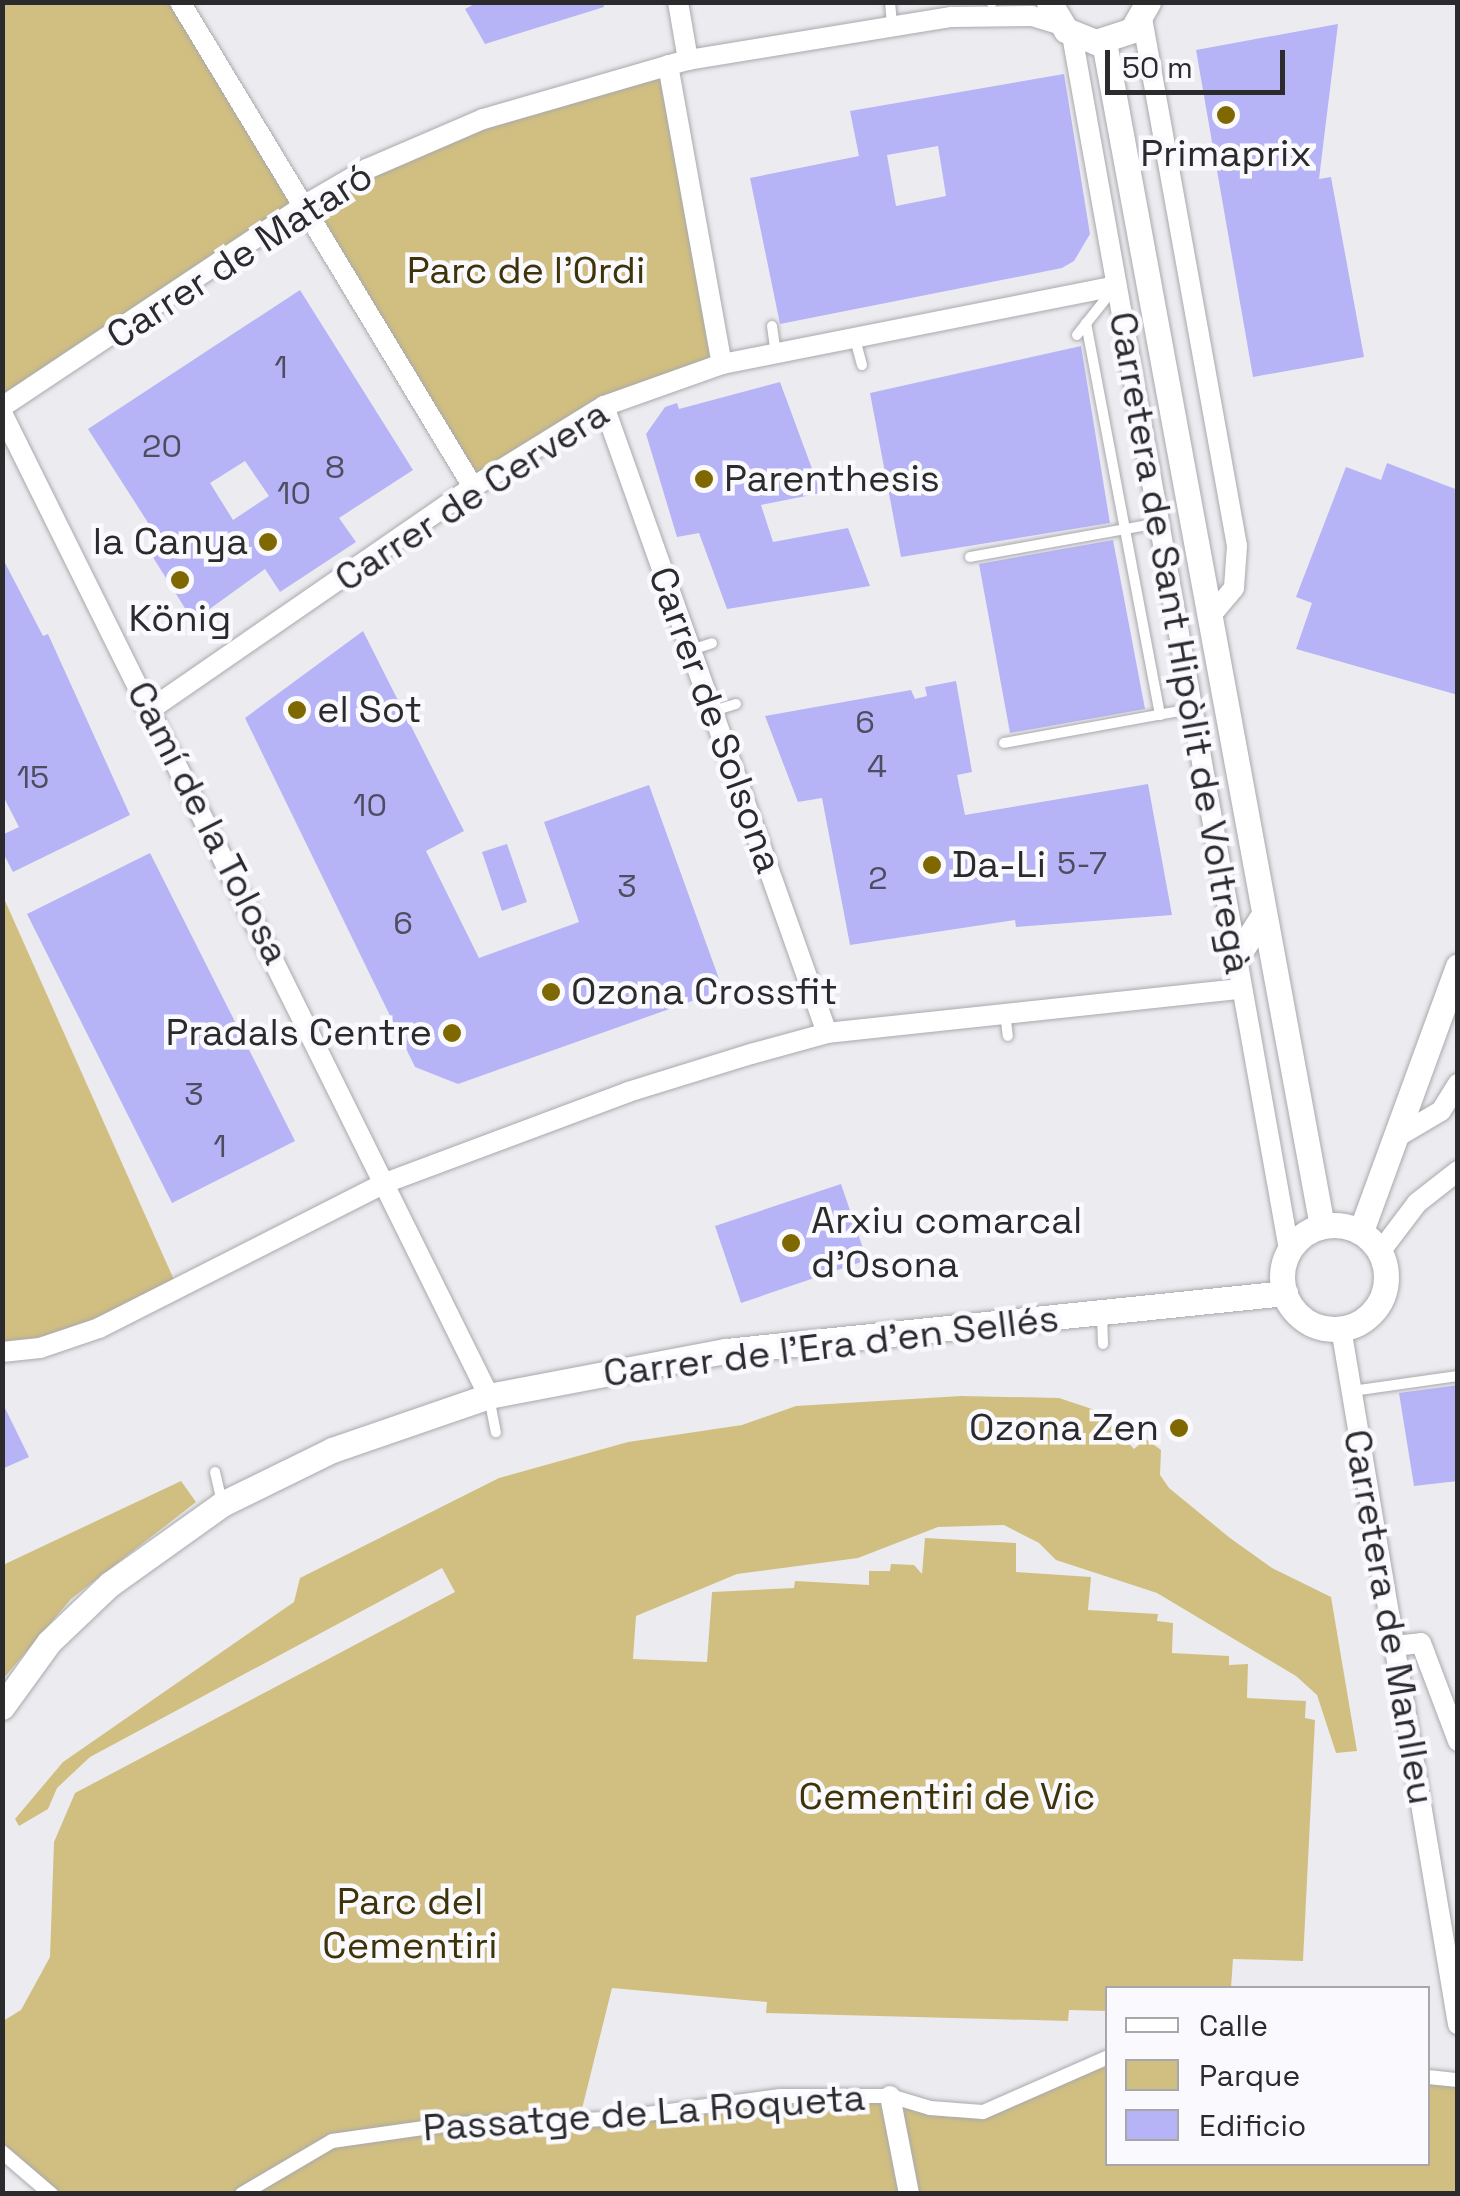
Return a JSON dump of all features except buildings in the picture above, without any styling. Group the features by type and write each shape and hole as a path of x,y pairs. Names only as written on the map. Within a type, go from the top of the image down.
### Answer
{"street":[{"path":"180,2 300,208 473,487"},
{"path":"678,2 678,63 722,364"},
{"name":"Carrer de Mataró","path":"952,17 992,3"},
{"path":"1057,25 1104,42 1126,34 1148,9"},
{"name":"Carretera de Sant Hipòlit de Voltregà","path":"1148,9 1237,546 1234,588 1208,618"},
{"name":"Carrer de Mataró","path":"2,410 300,208 367,169 483,119 678,63 952,17 1032,16 1057,25"},
{"name":"Carretera de Sant Hipòlit de Voltregà","path":"1057,25 1116,286 1289,1250"},
{"name":"Carretera de Sant Hipòlit de Voltregà","path":"1104,42 1262,919 1322,1226"},
{"name":"Carrer de Cervera","path":"151,709 473,487 604,406 722,364 1116,286"},
{"name":"Carrer de Solsona","path":"604,406 701,647 713,711 827,1033"},
{"name":"Camí de la Tolosa","path":"2,410 489,1396"},
{"path":"1236,958 1262,919"},
{"path":"1361,1231 1458,966"},
{"path":"2,1352 40,1348 99,1328 385,1183 628,1092 827,1033 1242,989"},
{"path":"1395,1138 1441,1111 1458,1084"},
{"path":"1380,1252 1418,1203 1458,1171"},
{"path":"1322,1226 1361,1231 1380,1252 1386,1278 1378,1304 1358,1323 1341,1328 1306,1321 1284,1294 1289,1250 1322,1226"},
{"name":"Carrer de l'Era d'en Sellés","path":"2,1708 49,1642 110,1584 222,1504 332,1450 489,1396 726,1351 1284,1294"},
{"name":"Carretera de Manlleu","path":"1341,1328 1458,2024"},
{"path":"1394,1646 1421,1643 1458,1741"},
{"name":"Passatge de La Roqueta","path":"242,2194 332,2141 451,2124 610,2119 780,2096 890,2096 930,2108 983,2112 1105,2058"},
{"path":"1430,2077 1458,2080"},
{"path":"890,2096 909,2194"},
{"path":"2,2152 52,2194"}],"lane":[{"path":"890,2 892,27"},
{"path":"1077,335 1116,286"},
{"path":"1086,323 1160,715"},
{"path":"772,326 776,354"},
{"path":"855,338 862,365"},
{"path":"970,556 1159,523"},
{"path":"713,711 736,704"},
{"path":"1004,743 1192,709"},
{"path":"1004,1012 1008,1036"},
{"path":"1102,1314 1104,1344"},
{"path":"1351,1391 1458,1376"},
{"path":"489,1396 496,1432"},
{"path":"216,1472 222,1504"}],"green space":[{"path":"3,3 180,3 300,208 3,407"},
{"name":"Parc de l'Ordi","path":"668,65 722,364 604,406 473,487 300,208 367,169"},
{"path":"2,894 179,1291 50,1341 2,1349"},
{"path":"961,1396 1059,1398 1098,1411 1134,1449 1146,1439 1161,1450 1160,1475 1169,1488 1272,1568 1331,1597 1357,1751 1336,1753 1317,1695 1296,1676 1157,1593 1056,1560 1039,1543 1004,1525 938,1527 858,1558 737,1574 636,1616 633,1659 707,1662 712,1592 794,1588 795,1581 869,1585 869,1571 890,1571 891,1564 914,1565 922,1574 925,1538 1016,1543 1016,1572 1091,1577 1088,1610 1158,1614 1157,1621 1173,1623 1172,1653 1229,1656 1229,1665 1248,1664 1247,1698 1306,1701 1305,1718 1315,1720 1303,1961 1233,1959 1231,1986 1105,1986 1105,2011 1069,2010 1068,2021 766,2013 767,2002 612,1988 579,2121 780,2096 890,2096 983,2112 1105,2058 1105,2166 1430,2166 1430,2077 1457,2080 1457,2193 40,2194 3,2152 3,2021 21,2010 50,1957 54,1842 75,1793 455,1592 442,1568 90,1757 57,1788 48,1809 19,1826 15,1819 63,1762 294,1602 300,1578 499,1478 628,1442 742,1425 796,1406"},
{"path":"181,1481 196,1502 71,1599 3,1679 3,1565"}],"place":[{"name":"Primaprix","path":"1226,115"},
{"name":"Parenthesis","path":"704,479"},
{"name":"la Canya","path":"268,542"},
{"name":"König","path":"180,580"},
{"name":"el Sot","path":"297,710"},
{"name":"Da-Li","path":"932,865"},
{"name":"Ozona Crossfit","path":"551,992"},
{"name":"Pradals Centre","path":"452,1033"},
{"name":"Arxiu comarcal d'Osona","path":"791,1243"},
{"name":"Ozona Zen","path":"1179,1428"}],"park label":[{"name":"Cementiri de Vic","path":"947,1797"},
{"name":"Parc del Cementiri","path":"410,1924"}]}
